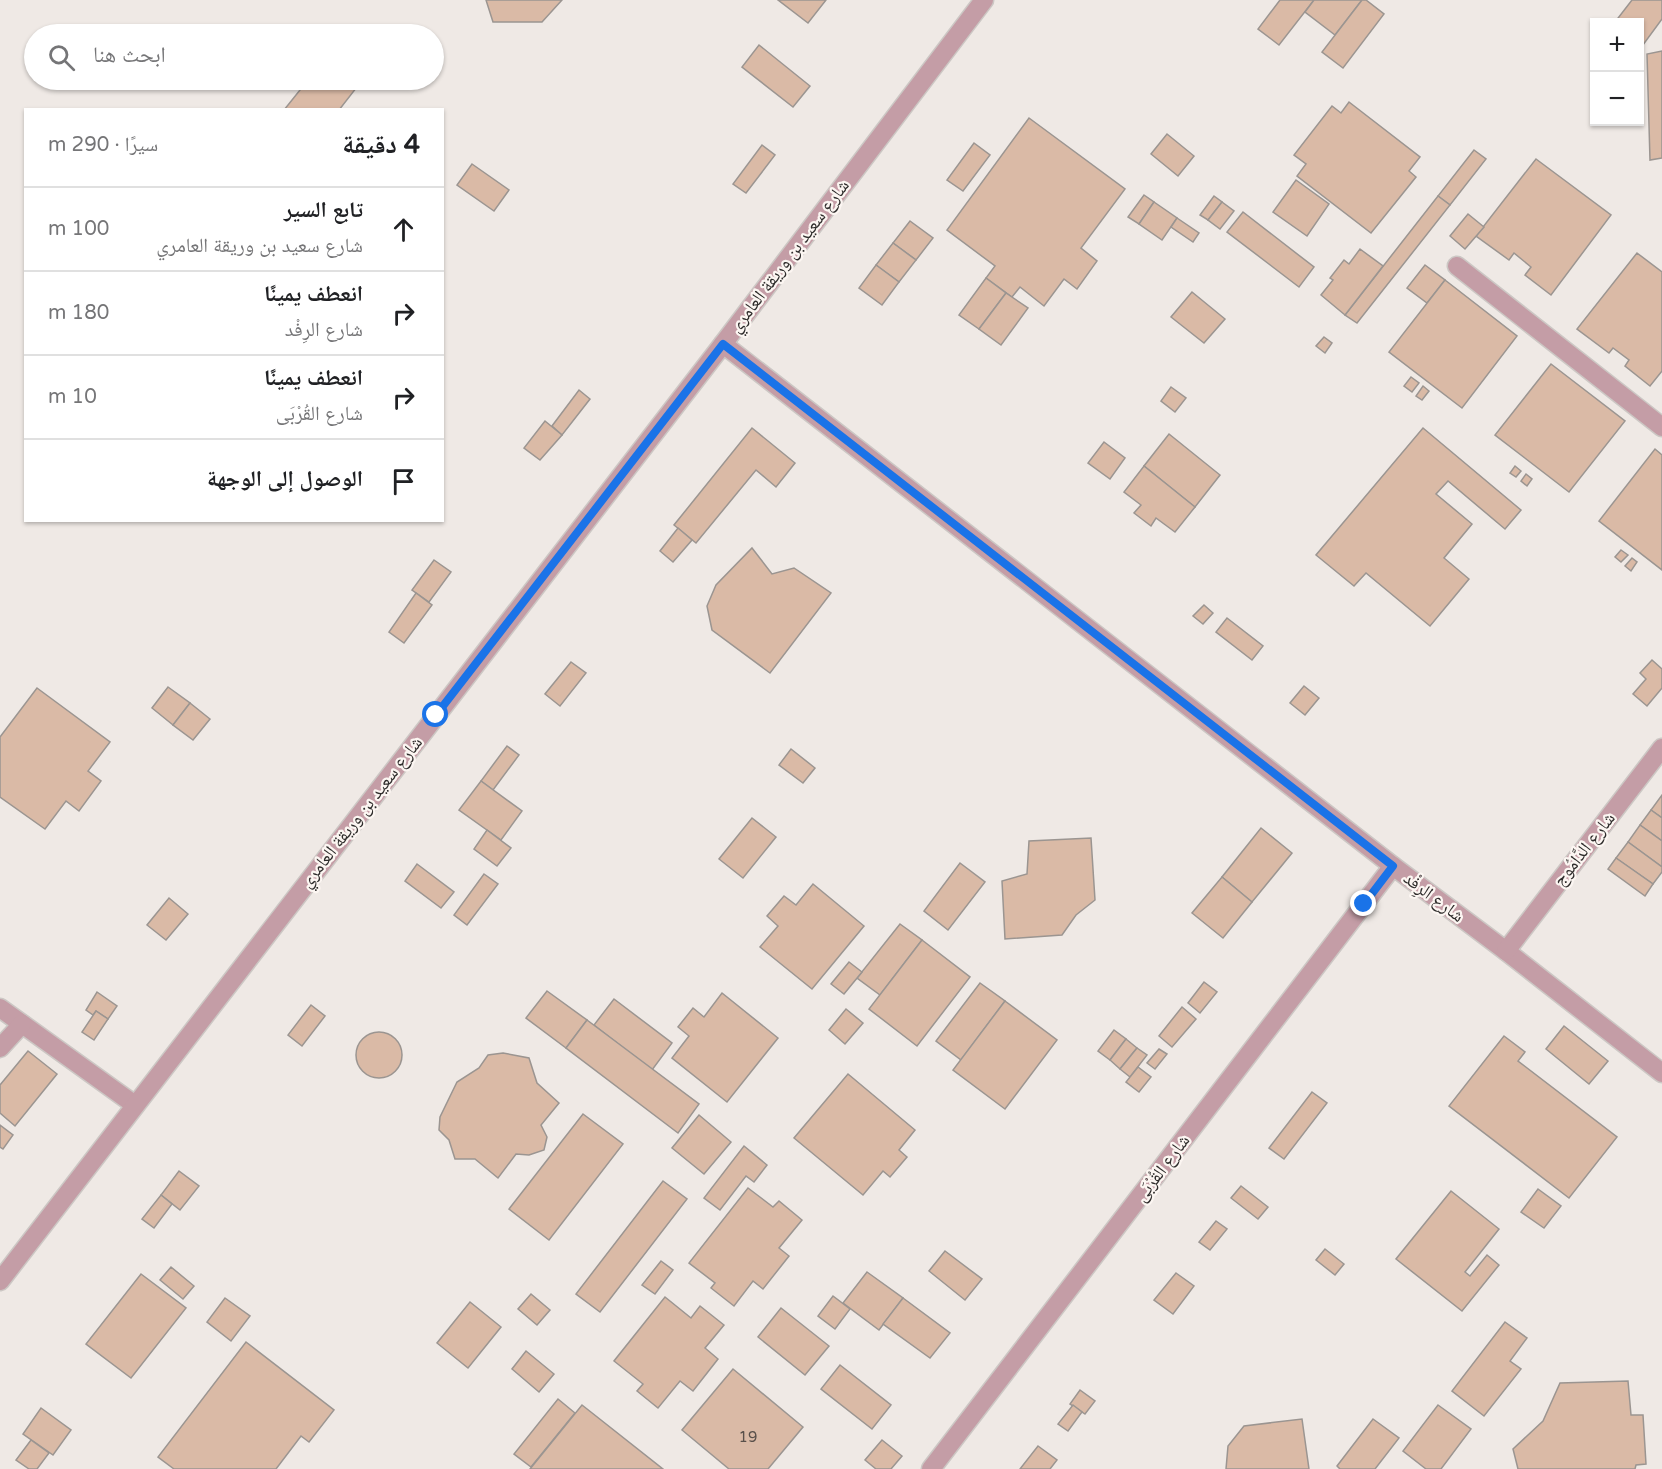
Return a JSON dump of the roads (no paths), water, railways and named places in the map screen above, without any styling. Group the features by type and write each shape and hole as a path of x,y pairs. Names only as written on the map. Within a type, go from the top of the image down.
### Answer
{"street":[{"name":"شارع سعيد بن وريقة العامري","path":"0,1281 723,344 984,0"},
{"path":"1457,266 1662,427"},
{"name":"شارع الرِفْد","path":"723,344 1662,1073"},
{"name":"شارع الدَّامُوج","path":"1506,951 1662,748"},
{"name":"شارع القُرْبَى","path":"931,1469 1393,866"},
{"path":"0,1008 135,1105"},
{"path":"0,1048 22,1024"}]}
